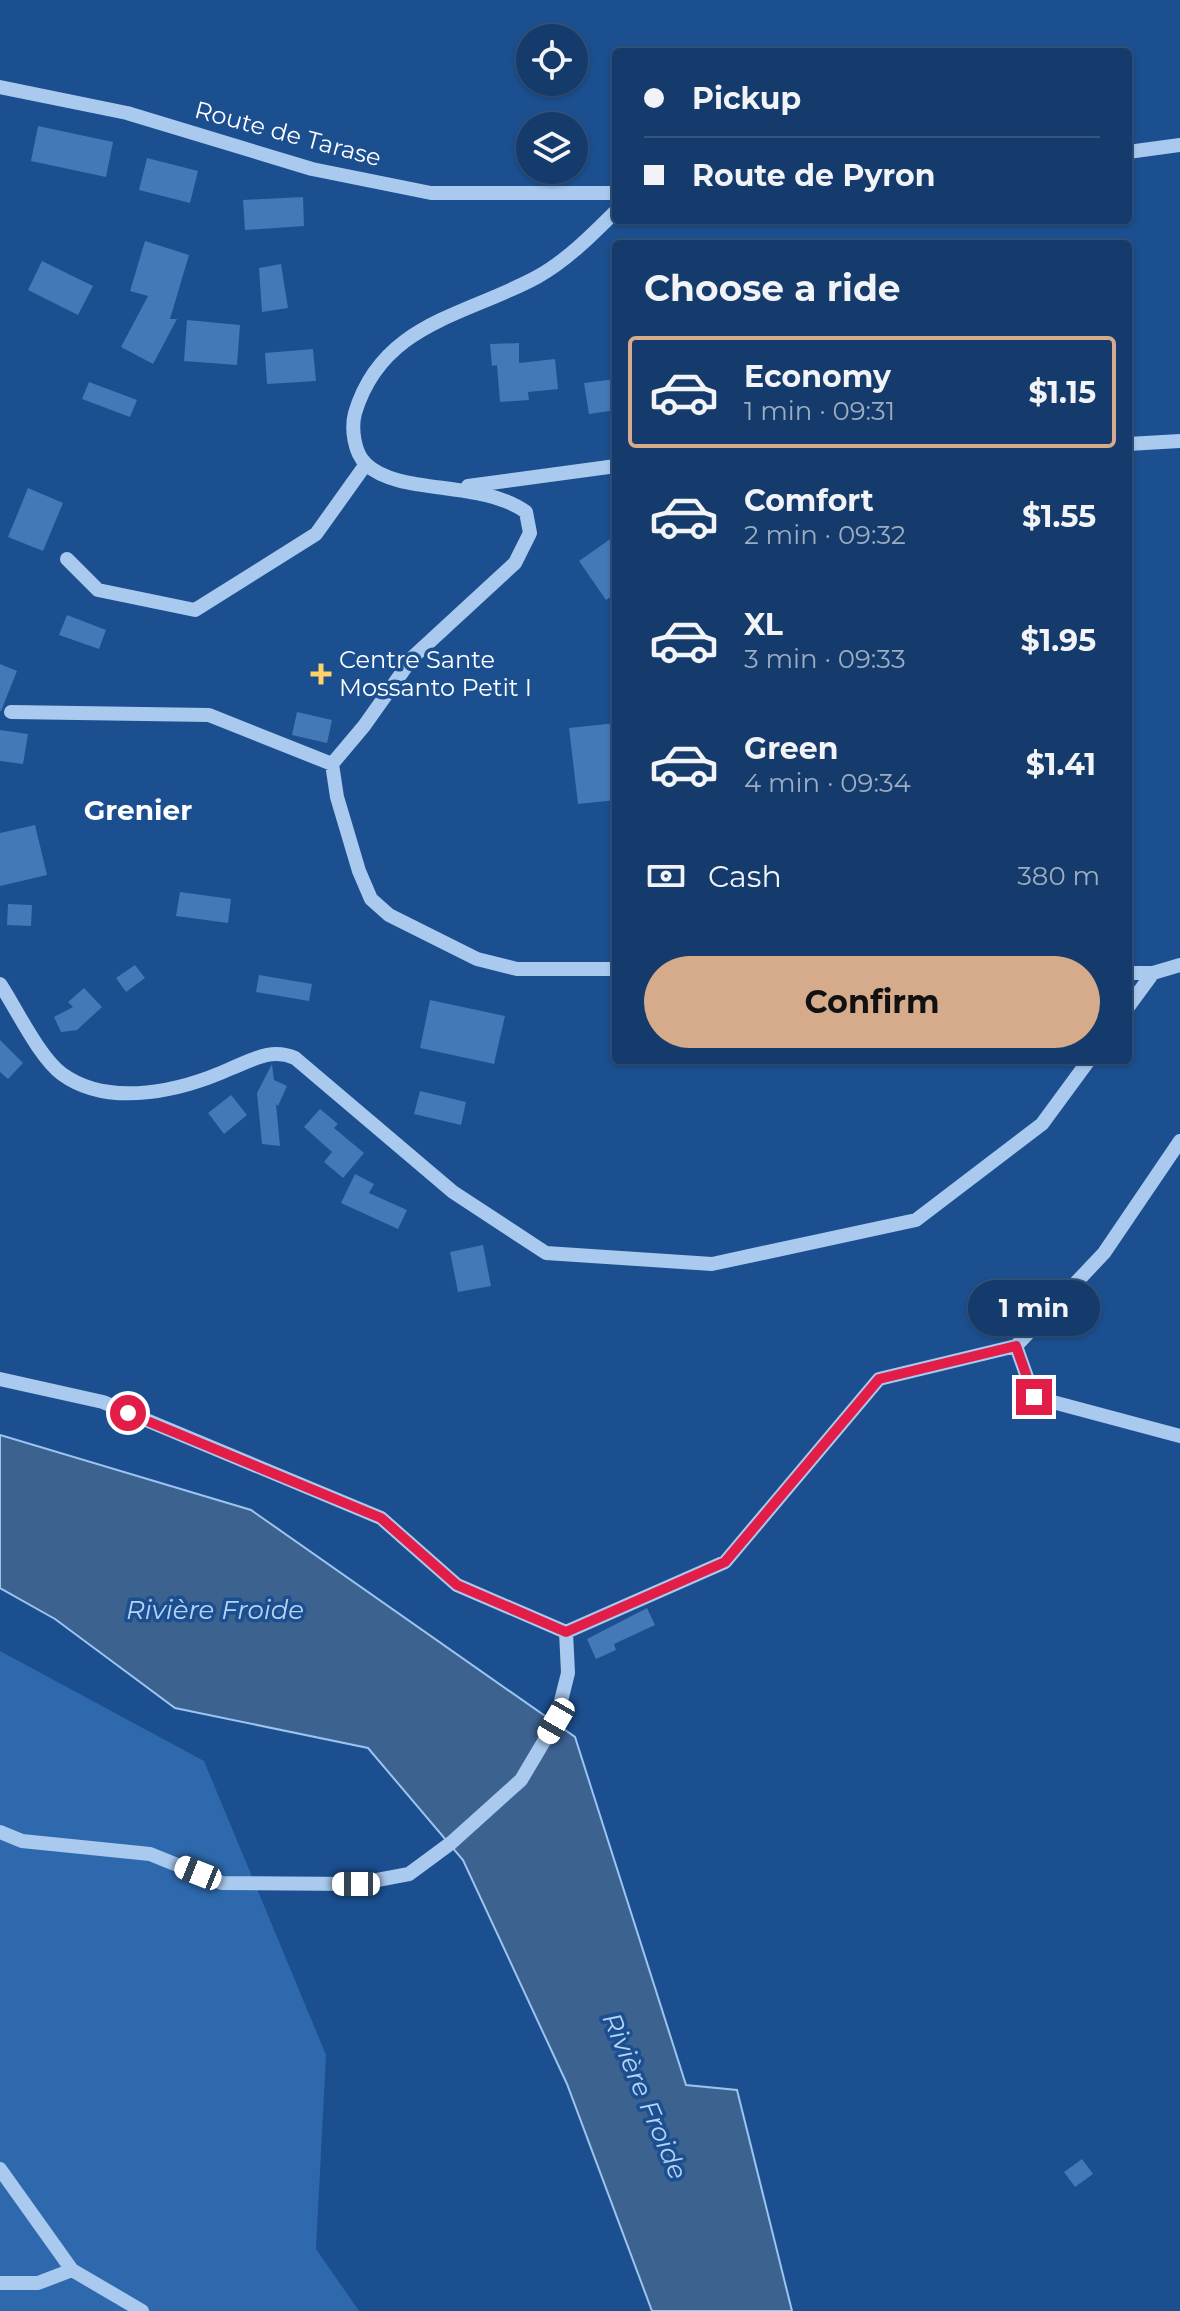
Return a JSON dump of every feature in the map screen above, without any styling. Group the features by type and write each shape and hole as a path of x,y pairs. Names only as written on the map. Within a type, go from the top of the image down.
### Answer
{"street":[{"name":"Route de Tarase","path":"0,87 127,113 312,169 431,193 612,193"},
{"path":"1132,151 1180,145"},
{"path":"612,215 586,241 538,276 411,333 362,388 353,419 356,449 366,464 390,478 496,495 513,502 526,512 530,533 515,563 413,657 364,726 332,764 337,797 359,871 371,899 389,915 477,959 517,969 612,969"},
{"path":"1132,444 1180,441"},
{"path":"67,559 98,590 195,610 316,534 366,464"},
{"path":"456,488 612,467"},
{"path":"11,712 209,715 332,764"},
{"path":"1132,973 1153,973 1180,965"},
{"path":"1132,1002 1153,973"},
{"path":"0,984 47,1056 61,1073 81,1084 118,1092 174,1090 263,1055 281,1052 295,1058 453,1192 546,1253 712,1264 916,1220 1042,1124 1086,1064"},
{"path":"0,1379 103,1402 381,1518 457,1585 566,1632 725,1562 879,1379 1016,1346 1104,1253 1180,1141"},
{"path":"1016,1346 1034,1397 1180,1436"},
{"path":"0,1832 22,1841 150,1854 222,1883 356,1884 409,1874 451,1843 521,1780 556,1721 568,1673 566,1632"},
{"path":"0,2169 72,2270 142,2311"},
{"path":"0,2283 38,2283 72,2270"}],"shaded area":[{"path":"0,1651 204,1761 326,2055 316,2249 359,2311 0,2311"}],"water":[{"name":"Rivière Froide","path":"0,1435 251,1510 575,1737 686,2085 737,2090 792,2311 652,2311 567,2084 463,1860 368,1748 175,1708 55,1619 0,1588"}],"building":[{"path":"38,126 113,142 106,177 31,161"},
{"path":"147,158 198,171 190,203 139,190"},
{"path":"303,197 304,226 245,230 243,200"},
{"path":"145,241 189,255 170,319 177,319 153,364 121,347 148,296 130,291"},
{"path":"42,261 93,286 78,315 28,290"},
{"path":"281,264 288,308 262,312 259,268"},
{"path":"187,320 240,325 237,365 184,361"},
{"path":"519,343 519,363 555,359 558,389 528,392 529,400 500,402 497,365 492,366 490,344"},
{"path":"313,349 316,381 267,384 265,353"},
{"path":"612,380 612,411 589,414 584,383"},
{"path":"89,382 137,400 130,417 82,399"},
{"path":"28,488 63,503 43,551 8,537"},
{"path":"612,538 612,596 606,600 579,561"},
{"path":"67,615 106,630 99,649 59,635"},
{"path":"0,664 17,671 1,711 0,711"},
{"path":"297,712 332,720 327,743 292,735"},
{"path":"612,723 612,800 578,804 569,728"},
{"path":"0,730 28,734 23,764 0,761"},
{"path":"35,825 47,875 0,886 0,833"},
{"path":"180,892 231,899 228,923 176,916"},
{"path":"8,904 32,905 31,926 7,925"},
{"path":"135,965 145,978 126,992 116,978"},
{"path":"259,975 312,984 309,1001 256,992"},
{"path":"84,988 102,1007 77,1030 61,1032 54,1017 73,1007 68,1002"},
{"path":"430,1000 505,1016 494,1064 420,1048"},
{"path":"0,1040 23,1063 8,1079 0,1072"},
{"path":"272,1064 274,1080 287,1086 278,1106 276,1104 280,1146 262,1144 257,1093"},
{"path":"420,1091 466,1102 461,1125 414,1114"},
{"path":"231,1095 247,1115 224,1134 208,1113"},
{"path":"320,1109 338,1124 334,1128 364,1153 343,1178 324,1162 332,1152 304,1127"},
{"path":"355,1174 374,1184 369,1193 407,1210 398,1229 341,1203"},
{"path":"483,1245 491,1286 458,1292 450,1252"},
{"path":"647,1608 655,1625 614,1644 616,1650 596,1659 587,1639"},
{"path":"1082,2159 1093,2174 1075,2187 1064,2172"}],"place":[{"name":"Centre Sante Mossanto Petit I","path":"321,674"}],"district":[{"name":"Grenier","path":"138,810"}],"route":[{"path":"128,1413 381,1518 457,1585 566,1632 725,1562 879,1379 1016,1346 1034,1397"}]}
